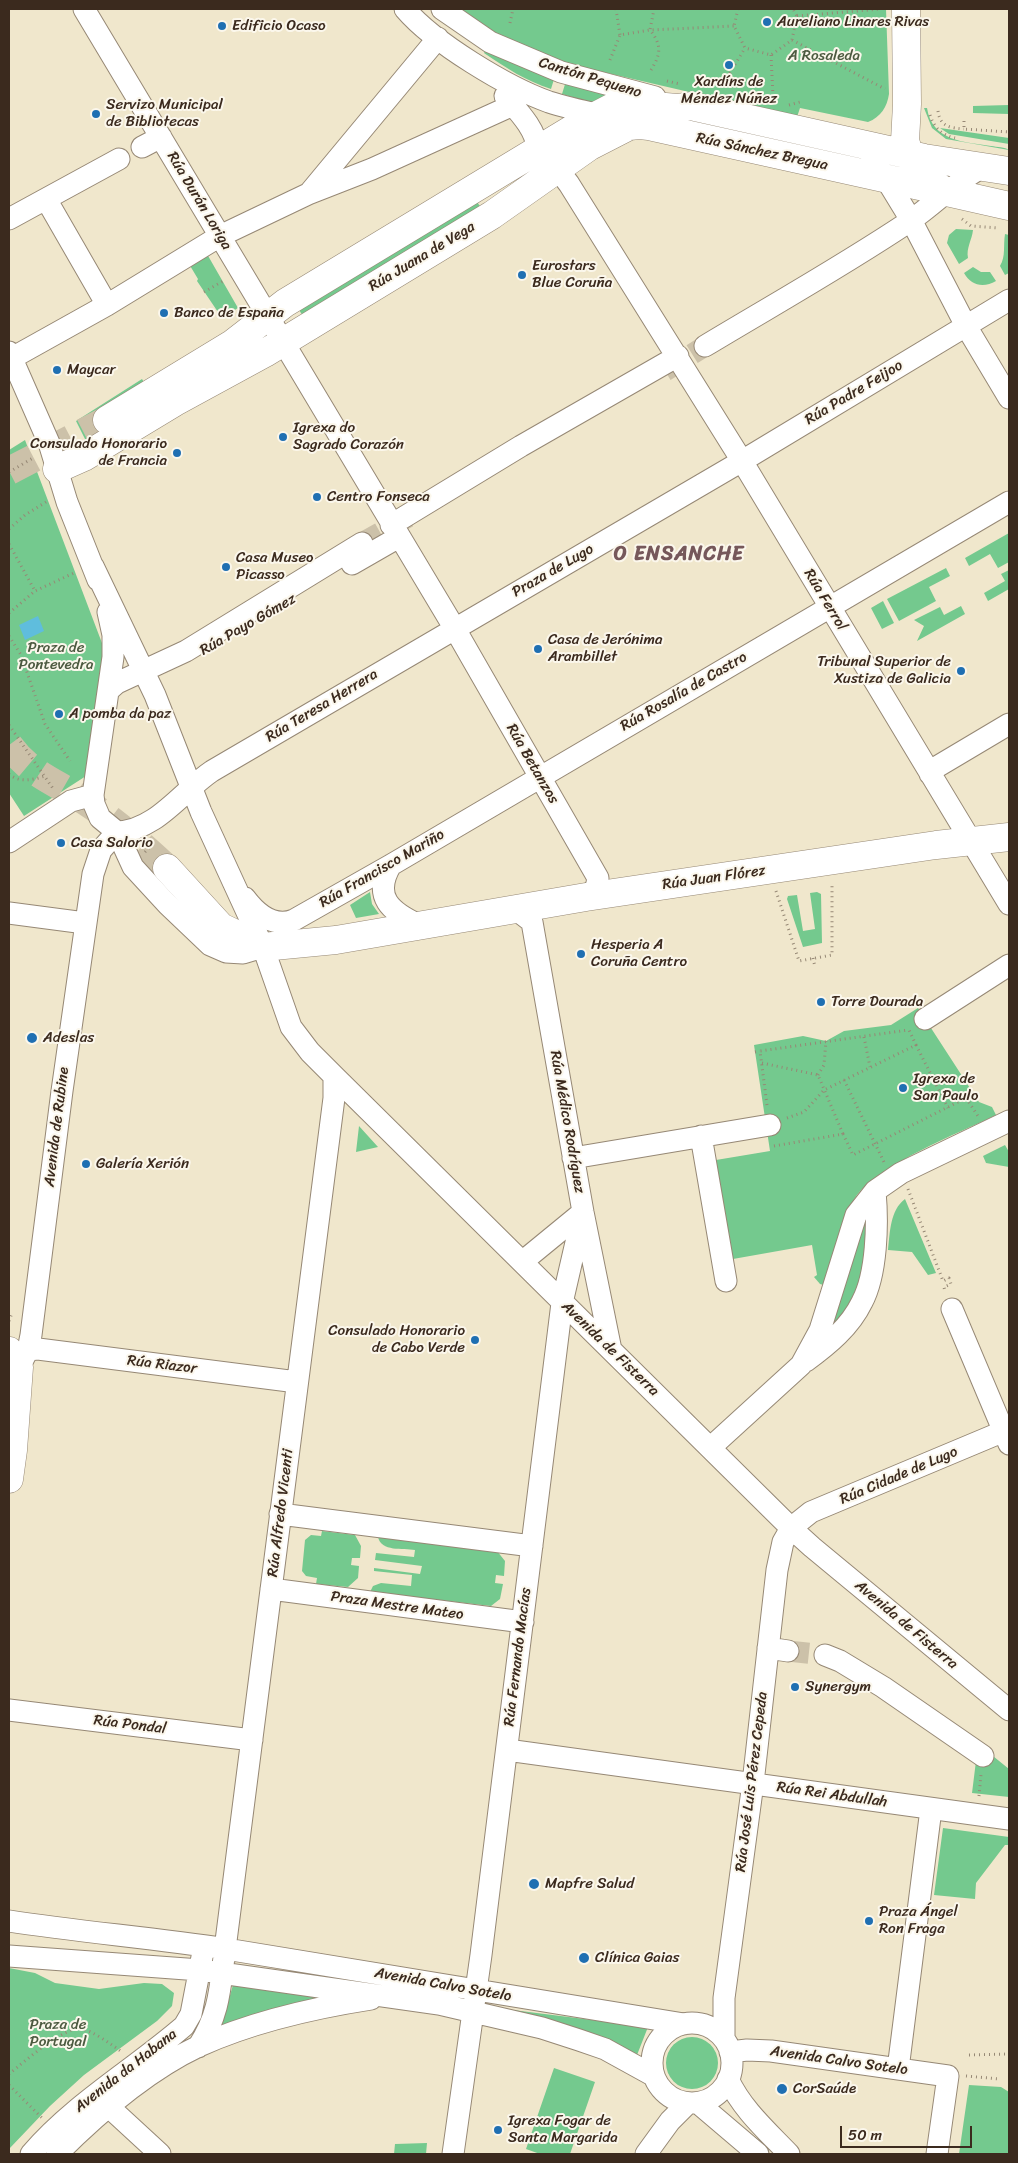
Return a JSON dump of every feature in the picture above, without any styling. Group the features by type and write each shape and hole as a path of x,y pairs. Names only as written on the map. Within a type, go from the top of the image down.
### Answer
{"main road":[{"path":"906,9 918,107 918,128 935,147 944,152 996,169"},
{"name":"Rúa Sánchez Bregua","path":"598,114 630,104 677,108 689,96 908,154 996,169"},
{"path":"864,143 918,107"},
{"path":"918,107 904,141 908,154 913,166 923,177 947,192"},
{"name":"Rúa Juana de Vega","path":"107,420 232,344 285,303 537,149 598,114"},
{"name":"Rúa Sánchez Bregua","path":"640,125 947,192 1006,217"},
{"name":"Rúa Juana de Vega","path":"45,463 84,457 175,402 283,342 492,215 557,168 618,130 640,125"},
{"name":"Rúa Juana de Vega","path":"175,402 211,372 232,344"},
{"name":"Rúa Juan Flórez","path":"262,947 336,940 586,897 970,841 1009,837"},
{"path":"167,868 221,927 262,947"},
{"path":"9,1479 13,1450 15,1383"}],"street":[{"name":"Rúa Durán Loriga","path":"84,9 152,142 220,236 268,316"},
{"path":"405,9 416,22 438,38 472,62 512,86 551,102 640,125"},
{"name":"Cantón Pequeno","path":"442,9 490,42 560,72 689,96"},
{"path":"308,194 438,38"},
{"path":"472,62 513,106 536,139 537,149"},
{"path":"84,569 147,669 231,881 262,947 243,953 226,952 210,945 145,881 130,861 117,832 100,818 94,804 93,795 108,691 113,635 109,615 84,569 67,502 45,463 49,443 10,355 107,305 220,236 308,194 372,169 513,106"},
{"path":"721,129 792,144 831,158 845,170"},
{"path":"864,143 911,220 966,326 1009,398"},
{"path":"9,219 119,159"},
{"path":"557,168 569,184 742,461"},
{"path":"705,346 851,259 911,220 969,174 996,169"},
{"path":"46,199 107,305"},
{"path":"395,531 521,446 837,256 851,259"},
{"name":"Rúa Padre Feijoo","path":"742,461 1009,300"},
{"path":"268,316 395,531 455,628"},
{"name":"Rúa Ferrol","path":"742,461 1009,904"},
{"name":"Praza de Lugo","path":"455,628 742,461"},
{"name":"Rúa Rosalía de Castro","path":"539,776 1009,502"},
{"name":"Rúa Payo Gómez","path":"147,669 395,531"},
{"name":"Rúa Payo Gómez","path":"147,669 186,651 362,543"},
{"name":"Rúa Betanzos","path":"455,628 598,878 596,888 586,897"},
{"name":"Rúa Teresa Herrera","path":"192,786 220,766 455,628"},
{"path":"108,691 117,683 147,669"},
{"path":"930,774 935,768 1009,724"},
{"name":"Rúa Francisco Mariño","path":"231,881 257,911 276,922 287,923 391,865 539,776"},
{"path":"117,832 128,831 146,822 177,802 192,786"},
{"path":"9,842 71,801 93,795"},
{"name":"Avenida de Rubine","path":"15,1383 95,864 101,850 117,832"},
{"path":"391,865 383,882 383,894 387,903 404,918 419,925"},
{"name":"Rúa Médico Rodríguez","path":"507,910 520,912 532,922 573,1158 611,1350"},
{"path":"9,913 85,923"},
{"name":"Avenida de Fisterra","path":"262,947 291,1027 310,1052 791,1528 1009,1710"},
{"path":"917,1024 1009,965"},
{"name":"Rúa Alfredo Vicenti","path":"226,1949 335,1088 334,1076"},
{"path":"573,1158 701,1136 769,1115"},
{"path":"801,1365 820,1330 856,1215 876,1191 901,1173 1009,1121"},
{"path":"701,1136 726,1281"},
{"path":"710,1448 801,1365 826,1347 845,1327 862,1302 872,1267 878,1219 876,1191"},
{"path":"522,1262 583,1212"},
{"name":"Rúa Fernando Macías","path":"453,2154 507,1750 562,1303 583,1212"},
{"path":"952,1309 1008,1435"},
{"name":"Rúa Riazor","path":"15,1383 38,1349 297,1382"},
{"name":"Rúa Cidade de Lugo","path":"791,1528 811,1512 1008,1435"},
{"path":"280,1514 532,1546"},
{"name":"Rúa José Luis Pérez Cepeda","path":"727,2045 724,1998 753,1783 778,1649 777,1570 784,1542 791,1528"},
{"name":"Praza Mestre Mateo","path":"271,1589 523,1622"},
{"path":"825,1655 840,1661 883,1687 983,1756"},
{"name":"Rúa Pondal","path":"9,1710 252,1740"},
{"name":"Rúa Rei Abdullah","path":"507,1750 1009,1819"},
{"path":"898,2069 931,1809"},
{"path":"9,1921 226,1949"},
{"name":"Avenida da Habana","path":"31,2154 59,2124 90,2098 184,2026 191,2014 204,1946"},
{"name":"Avenida Calvo Sotelo","path":"198,2046 209,2030 216,2013 226,1949 684,2024"},
{"path":"13,1955 222,1973"},
{"name":"Avenida Calvo Sotelo","path":"222,1973 389,1996 473,2012 542,2028 605,2049 654,2076"},
{"name":"Avenida Calvo Sotelo","path":"109,2106 155,2072 198,2046 265,2022 389,1996"},
{"path":"646,2154 670,2121 693,2103 716,2094 728,2079 732,2065 727,2045 706,2025 684,2024 666,2032 657,2043 652,2062 654,2076 664,2092 675,2099 693,2103 758,2154"},
{"name":"Avenida Calvo Sotelo","path":"727,2045 747,2050 771,2051 957,2076"},
{"path":"937,2154 957,2076"},
{"path":"728,2079 742,2104 789,2154"},
{"path":"109,2106 160,2154"},
{"name":"Avenida da Habana","path":"57,2154 109,2106"}],"path":[{"path":"510,23 513,9"},
{"path":"610,60 620,35 616,9"},
{"path":"651,70 659,51 658,40 650,30 654,9"},
{"path":"738,9 734,26 745,48"},
{"path":"745,48 771,54 792,40 797,16 793,9"},
{"path":"797,16 881,9"},
{"path":"620,35 650,30 734,26"},
{"path":"792,40 885,89"},
{"path":"722,86 745,48"},
{"path":"771,54 773,97"},
{"path":"667,81 689,96"},
{"path":"783,106 800,102"},
{"path":"918,107 937,129 948,136 962,140"},
{"path":"938,111 939,118 950,128 1009,132"},
{"path":"964,121 964,129"},
{"path":"961,219 971,226 1006,217"},
{"path":"204,292 222,281"},
{"path":"9,472 45,463"},
{"path":"9,529 24,515 46,502"},
{"path":"9,544 35,590"},
{"path":"9,613 35,590 84,569"},
{"path":"9,636 21,655 45,724 70,761"},
{"path":"9,727 57,794"},
{"path":"9,774 23,780 34,780 45,776"},
{"path":"776,891 799,961 832,955 832,883"},
{"path":"813,958 815,966"},
{"path":"755,1052 864,1037 917,1024 916,1045 948,1108"},
{"path":"864,1037 870,1067"},
{"path":"818,1075 824,1065 826,1041"},
{"path":"760,1051 769,1115 804,1112 824,1090 916,1045"},
{"path":"762,1063 818,1075"},
{"path":"818,1075 853,1155 966,1098 980,1120"},
{"path":"844,1080 885,1165"},
{"path":"774,1146 843,1134"},
{"path":"905,1181 943,1281 949,1278 951,1284 944,1287 946,1294 954,1291 956,1296 949,1299 952,1309"},
{"path":"9,1322 12,1312"},
{"path":"978,1801 983,1756"},
{"path":"9,2074 60,2036 73,2029 82,2029 91,2033 124,2054"},
{"path":"968,2055 1009,2054"},
{"path":"957,2076 1000,2080"},
{"path":"9,2085 40,2116"}],"green space":[{"name":"Xardíns de Méndez Núñez","path":"459,9 886,9 888,99 880,114 868,122 800,108 797,117 564,63 493,34"},
{"path":"487,47 555,76 551,89 525,78 500,64 484,53"},
{"path":"566,81 622,96 598,105 562,94"},
{"path":"1009,105 1009,114 973,113 973,106"},
{"path":"924,108 927,108 930,119 935,127 951,138 1009,150 946,139 932,128"},
{"path":"940,128 1009,138 1009,144 949,134"},
{"path":"474,197 483,211 306,321 296,305"},
{"path":"956,229 973,230 968,258 959,264 947,243 949,235"},
{"path":"1005,234 1009,235 1009,273 1005,275 1000,266 1004,255"},
{"path":"207,254 238,308 222,318 197,281 198,279 189,264"},
{"path":"973,267 981,272 990,272 996,281 982,285 970,281 964,273"},
{"path":"142,379 145,384 91,418 100,435 87,443 76,421"},
{"name":"Praza de Pontevedra","path":"25,440 105,651 86,776 24,816 9,793 9,450"},
{"path":"1009,533 1009,562 998,568 990,554 969,566 965,558"},
{"path":"946,568 950,576 929,587 936,601 899,621 887,599"},
{"path":"1009,570 1009,589 988,601 984,593 1005,581 1001,574"},
{"path":"883,601 894,623 882,629 871,608"},
{"path":"961,606 965,614 917,641 924,626 914,620 940,607 944,615"},
{"path":"370,892 372,904 379,914 356,918 350,905"},
{"path":"817,892 821,894 822,943 803,947 787,899 788,896 797,895 803,931 815,929 810,893"},
{"path":"918,1008 979,1102 992,1107 996,1115 920,1151 881,1174 866,1186 855,1198 851,1206 839,1240 827,1286 820,1284 814,1277 817,1275 812,1245 733,1259 716,1160 770,1151 754,1045 803,1036 826,1041 844,1031 891,1025"},
{"path":"359,1126 378,1147 356,1152"},
{"path":"1005,1145 1009,1152 1009,1167 986,1163 983,1156"},
{"path":"905,1199 936,1273 928,1275 912,1252 888,1250 890,1229 896,1209"},
{"path":"871,1211 868,1253 847,1318 821,1341 861,1223"},
{"path":"322,1531 355,1535 361,1546 360,1558 352,1558 351,1565 359,1566 358,1578 348,1587 316,1584 317,1578 306,1576 302,1571 305,1540 311,1535 321,1536"},
{"path":"378,1537 497,1551 505,1561 504,1576 496,1575 495,1583 503,1584 500,1599 491,1606 370,1592 373,1586 381,1583 411,1586 412,1575 374,1571 374,1568 420,1574 422,1566 375,1560 376,1553 414,1557 415,1550 388,1547 380,1542"},
{"path":"988,1752 1009,1769 1009,1797 972,1793 976,1761"},
{"path":"943,1828 1009,1837 1009,1845 1005,1845 976,1883 975,1899 934,1895"},
{"name":"Praza de Portugal","path":"9,1968 35,1973 55,1983 99,1989 144,1983 162,1984 174,1993 172,2006 157,2021 84,2075 50,2106 9,2149"},
{"path":"233,1985 326,1998 220,2030"},
{"path":"505,2009 648,2027 637,2055"},
{"path":"687,2037 697,2037 711,2044 718,2058 718,2068 711,2082 697,2089 687,2089 677,2085 670,2078 666,2068 666,2058 670,2048 677,2041"},
{"path":"554,2068 595,2082 570,2154 540,2154 526,2149"},
{"path":"969,2085 1001,2087 1009,2092 1009,2154 959,2154"},
{"path":"427,2143 426,2154 394,2154 395,2144"}],"water":[{"path":"38,616 44,631 25,640 19,625"}],"tunnel":[{"path":"665,371 705,346"},
{"path":"9,471 107,420"},
{"path":"362,543 408,517"},
{"path":"9,745 26,764 97,809 167,868"},
{"path":"788,1651 825,1655"}],"place":[{"name":"Aureliano Linares Rivas","path":"767,22"},
{"name":"Edificio Ocaso","path":"222,26"},
{"name":"Xardíns de Méndez Núñez","path":"729,65"},
{"name":"Servizo Municipal de Bibliotecas","path":"96,114"},
{"name":"Eurostars Blue Coruña","path":"522,275"},
{"name":"Banco de España","path":"164,313"},
{"name":"Maycar","path":"57,370"},
{"name":"Igrexa do Sagrado Corazón","path":"283,437"},
{"name":"Consulado Honorario de Francia","path":"177,453"},
{"name":"Centro Fonseca","path":"317,497"},
{"name":"Casa Museo Picasso","path":"226,567"},
{"name":"Casa de Jerónima Arambillet","path":"538,649"},
{"name":"Tribunal Superior de Xustiza de Galicia","path":"961,671"},
{"name":"A pomba da paz","path":"59,714"},
{"name":"Casa Salorio","path":"61,843"},
{"name":"Hesperia A Coruña Centro","path":"581,954"},
{"name":"Torre Dourada","path":"821,1002"},
{"name":"Adeslas","path":"32,1038"},
{"name":"Igrexa de San Paulo","path":"903,1088"},
{"name":"Galería Xerión","path":"86,1164"},
{"name":"Consulado Honorario de Cabo Verde","path":"475,1340"},
{"name":"Synergym","path":"795,1687"},
{"name":"Mapfre Salud","path":"534,1884"},
{"name":"Praza Ángel Ron Fraga","path":"869,1921"},
{"name":"Clínica Gaias","path":"584,1958"},
{"name":"CorSaúde","path":"782,2089"},
{"name":"Igrexa Fogar de Santa Margarida","path":"498,2130"}],"district":[{"name":"O ENSANCHE","path":"679,555"}],"park label":[{"name":"A Rosaleda","path":"824,56"}]}
